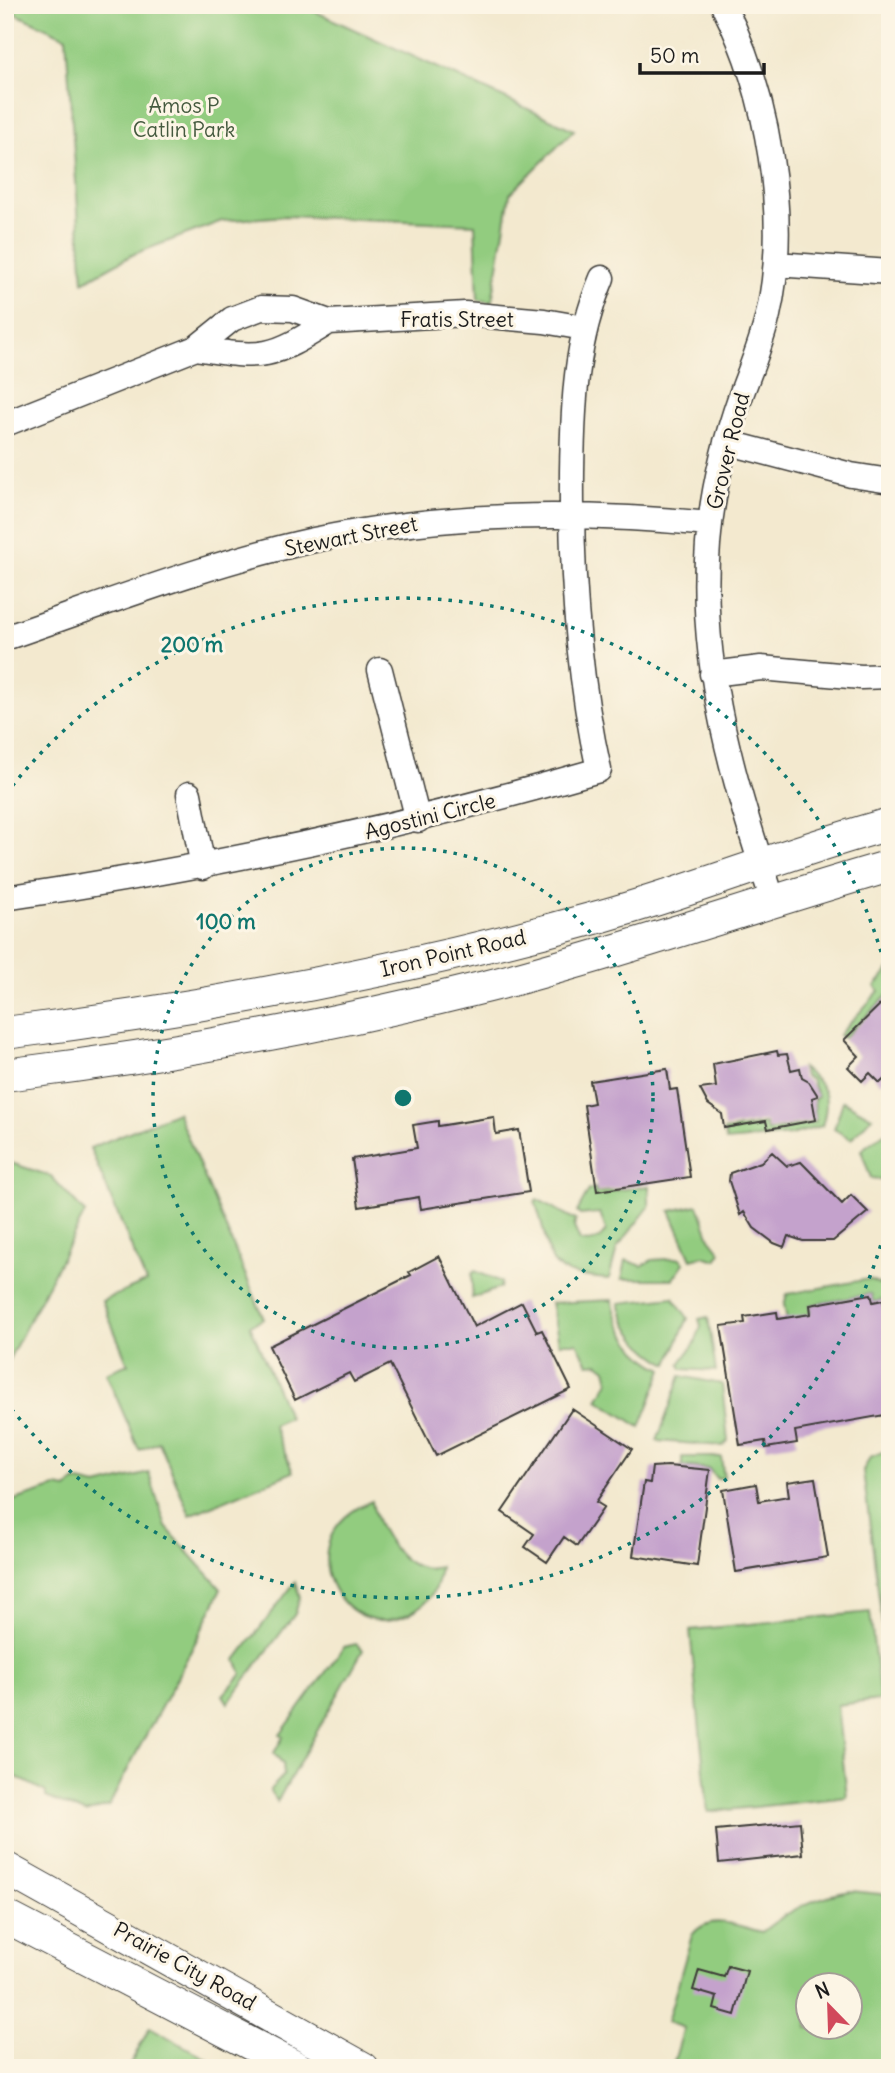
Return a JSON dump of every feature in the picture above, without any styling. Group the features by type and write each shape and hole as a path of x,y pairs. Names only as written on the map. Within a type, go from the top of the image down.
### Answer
{"main road":[{"name":"Iron Point Road","path":"5,1033 164,1011 476,949 605,915 890,824"},
{"name":"Iron Point Road","path":"5,1076 163,1054 359,1016 489,986 617,951 890,866"},
{"name":"Prairie City Road","path":"5,1868 151,1946 363,2068"},
{"name":"Prairie City Road","path":"5,1916 298,2068"}],"street":[{"name":"Grover Road","path":"723,5 749,69 769,151 777,227 776,264 765,327 726,442 710,524 706,595 712,674 723,731 773,901"},
{"path":"776,264 890,272"},
{"path":"572,514 573,391 584,328 602,278"},
{"name":"Fratis Street","path":"5,424 196,348 232,319 261,308 293,309 329,322 465,314 544,321 584,328"},
{"name":"Fratis Street","path":"196,348 263,356 292,345 329,322"},
{"path":"726,442 851,475 890,481"},
{"name":"Stewart Street","path":"5,638 236,560 313,541 392,526 471,517 572,514 710,524"},
{"name":"Agostini Circle","path":"5,898 203,867 418,820 599,770 586,710 578,651 572,514"},
{"path":"712,674 761,668 890,677"},
{"path":"380,670 418,820"},
{"path":"190,794 203,867"}],"green space":[{"name":"Amos P Catlin Park","path":"5,5 301,5 574,130 510,194 492,302 478,300 475,224 286,216 222,221 134,254 83,282 66,37 5,9"},
{"path":"890,969 890,993 844,1038 839,1035 879,991 875,986"},
{"path":"802,1068 817,1080 824,1092 826,1107 822,1126 791,1135 726,1141 724,1131 765,1124 767,1131 816,1122 814,1099 818,1097 811,1080 804,1076"},
{"path":"843,1101 872,1117 851,1139 834,1129"},
{"path":"177,1112 264,1319 250,1325 289,1418 273,1425 293,1472 190,1515 159,1442 139,1450 106,1373 128,1364 102,1301 146,1282 90,1148"},
{"path":"884,1133 890,1139 890,1181 871,1178 861,1150"},
{"path":"11,1163 51,1176 85,1213 5,1367 5,1164"},
{"path":"649,1186 649,1207 617,1248 609,1279 585,1277 558,1267 548,1249 535,1202 537,1199 576,1220 574,1227 580,1241 592,1241 601,1237 606,1230 600,1213 580,1215 577,1212 589,1190 595,1188 596,1193"},
{"path":"698,1205 710,1238 721,1252 716,1260 703,1256 691,1259 670,1211"},
{"path":"680,1258 684,1263 673,1279 622,1279 626,1260 642,1266 652,1260"},
{"path":"475,1271 501,1282 500,1288 472,1298 472,1274"},
{"path":"869,1279 883,1286 889,1316 886,1319 883,1300 873,1302 871,1294 810,1305 811,1314 802,1316 789,1330 784,1305 787,1294"},
{"path":"673,1297 688,1318 668,1364 636,1339 619,1303"},
{"path":"612,1300 629,1340 644,1357 663,1369 640,1427 598,1400 609,1381 606,1369 598,1363 588,1364 577,1343 559,1343 551,1303"},
{"path":"708,1317 716,1371 682,1369 680,1364 695,1343 701,1326 699,1319"},
{"path":"681,1376 722,1384 728,1441 723,1446 657,1441"},
{"path":"890,1449 890,1685 863,1471 870,1457"},
{"path":"682,1457 721,1457 724,1478 717,1479 709,1469 682,1466"},
{"path":"149,1473 166,1527 221,1589 195,1644 109,1806 85,1813 46,1797 46,1792 9,1773 5,1775 5,1503 56,1487 67,1489 75,1481 97,1486"},
{"path":"372,1501 379,1525 405,1559 428,1569 440,1566 435,1588 423,1604 410,1613 385,1620 363,1616 345,1603 332,1584 326,1562 330,1539 345,1518"},
{"path":"295,1582 300,1597 295,1614 228,1703 223,1695 242,1674 236,1660"},
{"path":"870,1612 880,1700 837,1705 847,1797 708,1812 690,1630"},
{"path":"356,1644 363,1650 277,1802 270,1790 284,1775 283,1764 274,1753 283,1737 280,1735 344,1647"},
{"path":"851,1891 890,1895 890,2068 672,2068 684,2028 667,2022 692,1935 699,1928 715,1922 762,1932 782,1917 826,1896"},
{"path":"150,2027 223,2068 128,2068"}],"building":[{"path":"890,995 890,1074 880,1083 870,1073 862,1081 848,1067 859,1056 844,1040"},
{"path":"777,1051 778,1055 787,1054 791,1070 800,1068 802,1078 809,1082 818,1096 812,1098 816,1120 768,1129 766,1121 724,1128 722,1114 708,1104 700,1089 716,1087 713,1064"},
{"path":"667,1069 670,1090 677,1089 690,1177 597,1191 584,1105 594,1103 590,1081"},
{"path":"494,1117 496,1134 519,1130 529,1192 421,1209 419,1197 359,1207 352,1159 417,1148 413,1125 438,1121 438,1126"},
{"path":"772,1152 787,1166 801,1162 842,1204 851,1195 868,1212 833,1241 803,1241 788,1236 784,1247 774,1243 754,1228 744,1212 740,1215 729,1181 730,1173 761,1162"},
{"path":"439,1256 474,1327 522,1302 537,1332 542,1330 571,1389 436,1456 390,1364 354,1382 349,1373 295,1400 269,1346 411,1275 409,1272"},
{"path":"871,1294 873,1302 883,1300 890,1339 890,1414 795,1431 797,1443 766,1448 765,1441 740,1445 721,1326 745,1323 744,1317 777,1312 778,1319 811,1314 810,1305"},
{"path":"572,1409 632,1449 596,1502 604,1507 577,1546 564,1537 547,1562 525,1547 534,1534 502,1512"},
{"path":"652,1467 710,1470 697,1566 633,1556 644,1482 650,1483"},
{"path":"815,1478 828,1557 736,1572 723,1490 756,1484 759,1501 789,1496 787,1482"},
{"path":"800,1822 803,1854 719,1863 716,1830"},
{"path":"728,1966 747,1971 735,2015 714,2009 717,1997 693,1990 699,1970 724,1977"}]}
